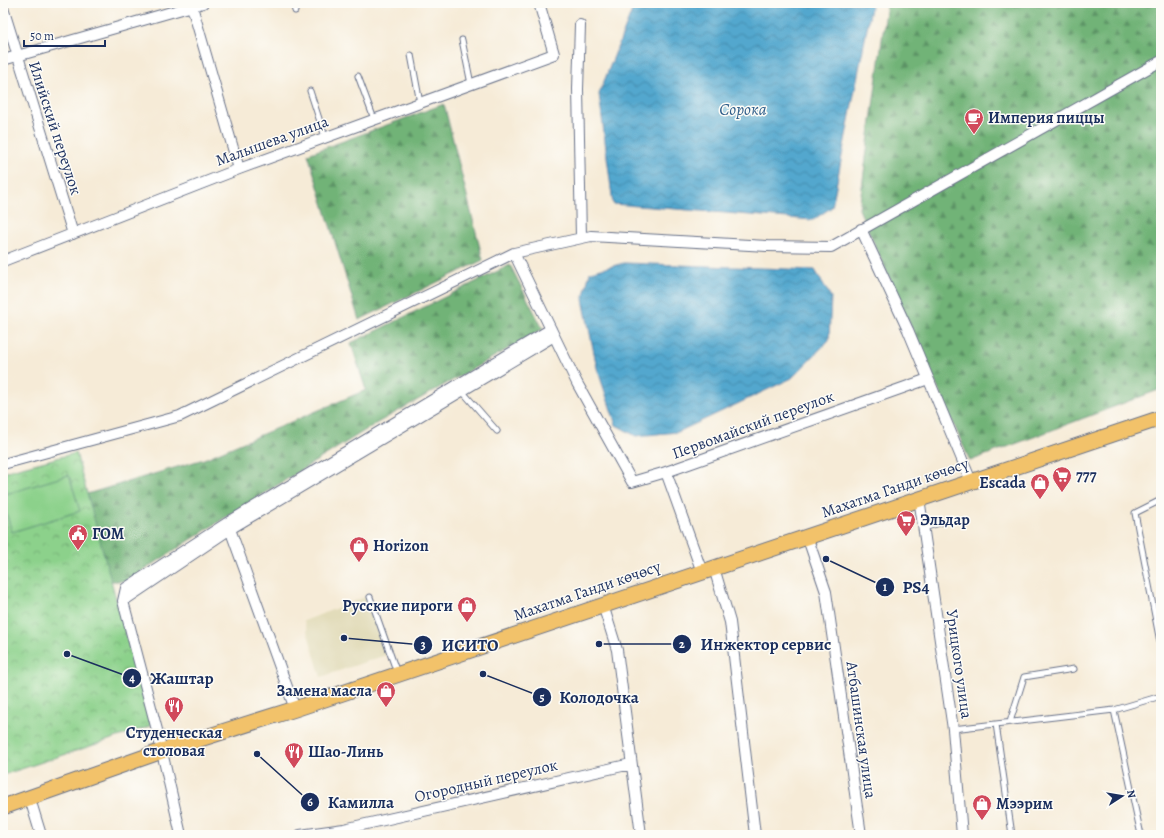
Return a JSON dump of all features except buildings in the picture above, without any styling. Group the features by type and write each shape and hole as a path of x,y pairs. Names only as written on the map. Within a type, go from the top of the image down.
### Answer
{"main road":[{"name":"Махатма Ганди көчөсү","path":"3,808 162,751 295,709 919,498 1161,418"}],"street":[{"path":"3,60 203,3"},
{"name":"Малышева улица","path":"3,261 239,169 554,54 539,3"},
{"path":"192,5 239,169"},
{"name":"Илийский переулок","path":"3,8 73,234"},
{"path":"580,25 578,89 581,237"},
{"path":"3,464 180,416 514,253 581,237 831,246 1161,61"},
{"path":"861,229 928,379 971,481"},
{"path":"514,253 577,382 632,482 666,472"},
{"path":"123,602 230,529 461,390 553,332"},
{"path":"182,835 162,751 123,602 126,588 241,514 553,332"},
{"name":"Первомайский переулок","path":"755,835 730,622 666,472 928,379"},
{"name":"Урицкого улица","path":"919,498 953,729 962,835"},
{"path":"230,529 295,709"},
{"name":"Атбашинская улица","path":"807,536 826,592 861,835"},
{"path":"603,605 617,650 641,835"},
{"name":"Огородный переулок","path":"300,835 344,829 631,764"},
{"path":"30,799 41,835"}],"lane":[{"path":"293,3 295,11"},
{"path":"462,40 471,84"},
{"path":"411,55 420,103"},
{"path":"358,76 374,119"},
{"path":"310,91 325,137"},
{"path":"461,390 497,431"},
{"path":"1161,500 1135,513 1161,647"},
{"path":"924,528 946,521"},
{"path":"370,597 397,674"},
{"path":"1010,722 1024,677 1074,669"},
{"path":"953,729 1114,710 1161,696"},
{"path":"1114,710 1141,835"},
{"path":"996,724 1012,835"}],"shaded area":[{"path":"365,597 386,655 321,677 304,621"}],"green space":[{"path":"887,3 1161,3 1161,389 970,461 859,209"},
{"path":"444,104 483,260 359,320 308,154"},
{"path":"510,265 543,329 377,423 127,581 110,581 87,494 204,459 366,390 351,343"},
{"path":"76,453 151,726 3,775 3,472"},
{"path":"69,475 80,511 12,532 3,502 3,495"}],"water":[{"name":"Сорока","path":"635,3 872,3 832,207 813,220 613,204 599,94"},
{"path":"624,263 815,270 831,297 829,340 792,378 678,432 636,436 616,425 597,368 583,299 590,272"}],"place":[{"name":"Империя пиццы","path":"974,135"},
{"name":"777","path":"1062,493"},
{"name":"Escada","path":"1040,500"},
{"name":"Эльдар","path":"906,537"},
{"name":"ГОМ","path":"78,551"},
{"name":"PS4","path":"826,559"},
{"name":"Horizon","path":"359,563"},
{"name":"Русские пироги","path":"467,623"},
{"name":"ИСИТО","path":"344,638"},
{"name":"Инжектор сервис","path":"599,644"},
{"name":"Жаштар","path":"67,654"},
{"name":"Колодочка","path":"483,674"},
{"name":"Замена масла","path":"386,708"},
{"name":"Студенческая столовая","path":"174,723"},
{"name":"Камилла","path":"257,754"},
{"name":"Шао-Линь","path":"294,769"},
{"name":"Мээрим","path":"982,821"}]}
